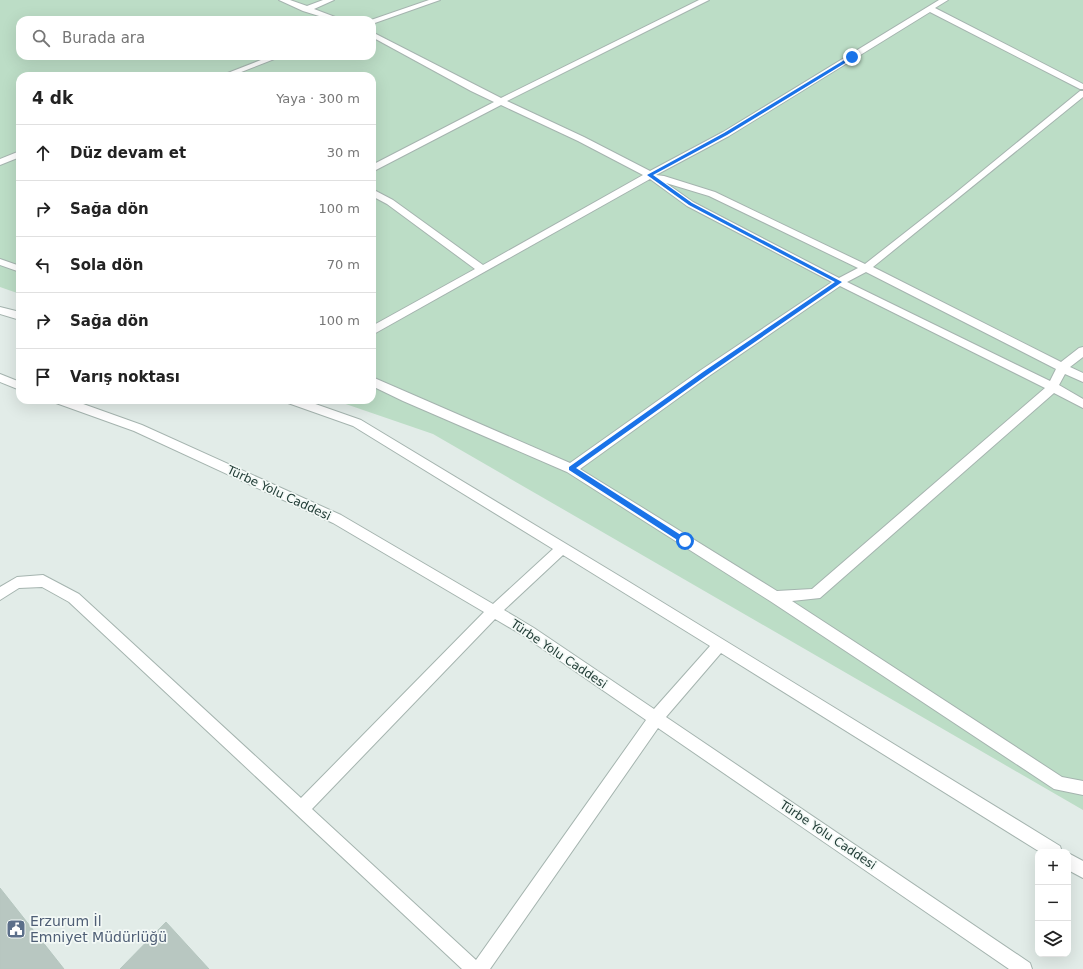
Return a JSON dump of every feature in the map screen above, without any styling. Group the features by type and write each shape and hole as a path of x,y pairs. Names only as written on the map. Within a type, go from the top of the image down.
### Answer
{"street":[{"path":"283,0 328,16"},
{"path":"306,8 330,0"},
{"path":"376,21 436,0"},
{"path":"376,167 502,101 705,0"},
{"path":"376,329 726,134 932,9 944,0"},
{"path":"932,9 1083,87"},
{"path":"376,36 474,89 581,139 650,175 690,204 839,282 1053,387 1083,404"},
{"path":"235,72 267,60"},
{"path":"571,469 705,373 839,282 866,268 956,197 1083,93"},
{"path":"0,162 16,156"},
{"path":"650,175 712,194 866,268 1083,378"},
{"path":"376,194 390,202 482,269"},
{"path":"0,262 16,267"},
{"path":"0,310 16,315"},
{"path":"775,597 815,594 1053,387 1063,368 1083,351"},
{"path":"0,378 16,384"},
{"path":"376,383 414,401 571,469 775,597 1059,784 1083,788"},
{"name":"Türbe Yolu Caddesi","path":"71,404 138,428 337,519 494,611 529,632 1024,969"},
{"path":"303,404 357,423 720,645 1049,849"},
{"path":"301,809 494,611 562,548"},
{"path":"0,594 17,583 43,581 74,598 474,969"},
{"path":"480,969 656,718 720,645"},
{"path":"1071,863 1083,870"}],"green space":[{"path":"0,0 1083,0 1083,810 433,434 346,404 376,404 376,72 16,72 16,293 0,287"}],"building":[{"name":"Erzurum İl Emniyet Müdürlüğü","path":"0,888 64,969 0,969"},
{"name":"Erzurum İl Emniyet Müdürlüğü","path":"166,922 209,969 120,969"}],"place":[{"name":"Erzurum İl Emniyet Müdürlüğü","path":"16,929"}],"route":[{"path":"685,541 571,469 705,373 839,282 690,204 650,175 726,134 852,57"}]}
